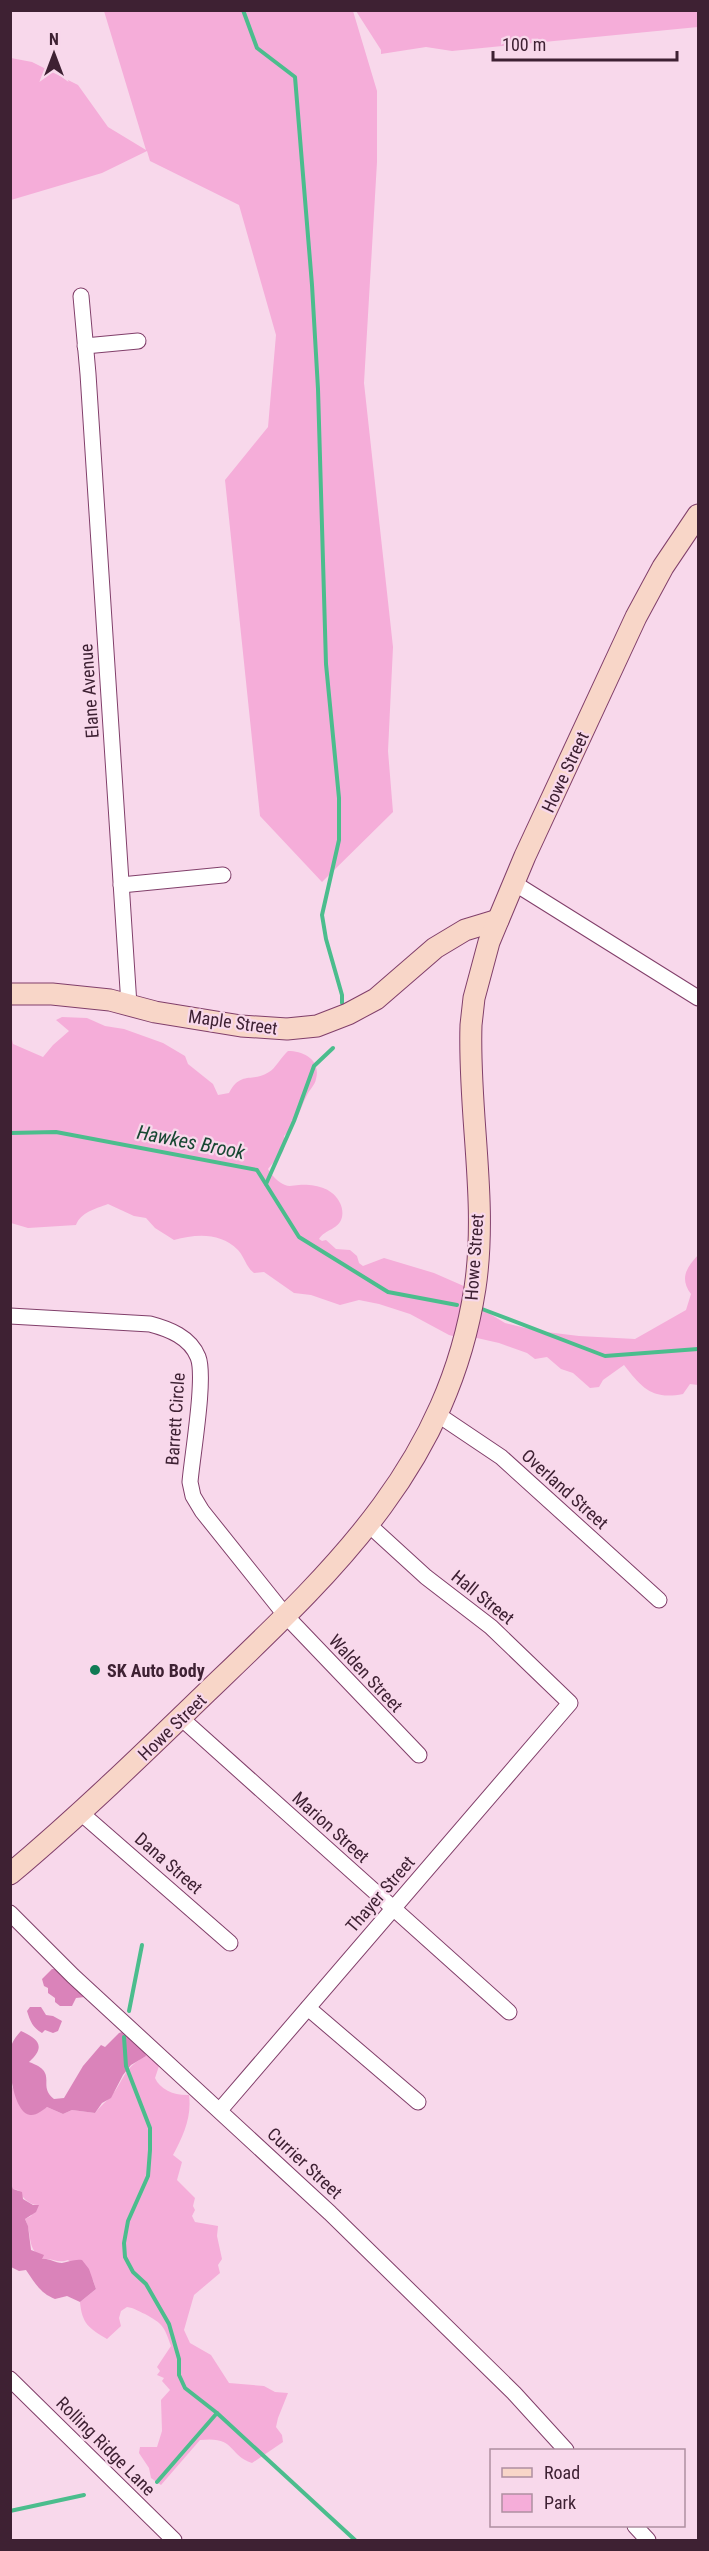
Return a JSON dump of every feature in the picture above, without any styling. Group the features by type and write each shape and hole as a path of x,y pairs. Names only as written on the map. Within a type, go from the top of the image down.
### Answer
{"street":[{"name":"Elane Avenue","path":"81,296 129,1005"},
{"path":"85,346 138,341"},
{"name":"Howe Street","path":"10,1874 81,1813 181,1718 336,1564 369,1525 430,1433 460,1356 475,1287 478,1248 471,1025 474,998 489,942 636,617 663,567 699,515"},
{"path":"121,885 223,875"},
{"path":"514,884 699,998"},
{"name":"Maple Street","path":"10,994 60,994 111,1000 155,1012 241,1026 287,1029 317,1026 348,1014 376,999 435,948 465,930 498,920"},
{"name":"Barrett Circle","path":"10,1317 150,1324 170,1329 189,1344 198,1358 199,1397 190,1482 193,1496 202,1511 286,1616"},
{"name":"Overland Street","path":"437,1414 501,1457 659,1600"},
{"name":"Hall Street","path":"369,1525 426,1576 498,1633 570,1703"},
{"name":"Walden Street","path":"286,1616 419,1755"},
{"name":"Thayer Street","path":"220,2110 570,1703"},
{"name":"Marion Street","path":"181,1718 509,2012"},
{"name":"Dana Street","path":"81,1813 230,1943"},
{"name":"Currier Street","path":"10,1913 73,1976 220,2110 514,2393 564,2449"},
{"path":"308,2008 418,2102"},
{"name":"Rolling Ridge Lane","path":"10,2379 174,2541"},
{"path":"636,2527 648,2541"}],"green space":[{"path":"104,11 353,11 377,91 377,162 364,383 393,647 388,751 393,812 322,882 260,816 225,480 268,427 276,335 239,205 150,161 147,151 102,173 11,200 11,58 32,62 78,85 108,127 146,150"},
{"path":"356,11 698,11 698,27 452,51 426,47 381,54 381,50"},
{"path":"62,1017 87,1018 105,1026 124,1029 163,1043 185,1056 188,1064 213,1084 218,1095 229,1093 243,1079 258,1077 269,1072 288,1051 310,1058 316,1067 315,1081 295,1122 284,1136 283,1151 268,1169 285,1185 317,1186 328,1190 337,1198 342,1210 340,1221 319,1239 326,1240 336,1249 350,1250 363,1266 384,1258 434,1273 466,1287 482,1309 505,1323 538,1331 635,1339 686,1310 691,1294 685,1283 686,1273 698,1255 698,1385 690,1384 683,1394 655,1394 642,1386 624,1365 603,1380 599,1387 590,1388 573,1373 561,1369 547,1357 535,1359 527,1353 499,1343 449,1335 410,1314 379,1304 359,1300 340,1305 311,1295 294,1293 264,1272 254,1273 238,1250 224,1240 216,1237 191,1236 174,1240 155,1228 146,1218 134,1216 108,1204 85,1214 76,1225 28,1228 11,1223 10,1030 13,1044 43,1057 69,1031 56,1020"},
{"path":"145,2051 160,2063 155,2078 161,2086 174,2093 189,2095 188,2119 173,2155 182,2162 177,2180 195,2198 193,2206 195,2210 192,2216 195,2222 218,2226 217,2236 222,2259 218,2265 220,2273 194,2295 184,2330 190,2343 211,2355 229,2383 264,2386 275,2392 288,2393 276,2427 282,2435 283,2442 252,2463 238,2455 226,2443 212,2439 200,2440 161,2485 151,2478 149,2468 139,2453 140,2447 157,2447 162,2431 161,2400 170,2390 162,2381 164,2378 157,2375 160,2371 157,2367 171,2346 164,2330 151,2317 127,2307 121,2311 119,2318 121,2326 107,2339 91,2328 83,2316 80,2302 96,2289 93,2280 68,2260 41,2259 36,2254 31,2245 25,2219 31,2216 38,2205 26,2200 18,2190 13,2189 11,2183 10,2082 19,2101 41,2111 47,2107 63,2114 72,2110 95,2113 115,2092 128,2069 146,2056"}],"shaded area":[{"path":"52,1969 56,1969 85,1997 76,1998 72,2006 60,2006 55,2002 55,1998 48,1993 48,1988 44,1986 42,1979"},
{"path":"30,2007 41,2007 46,2015 62,2021 58,2031 53,2033 45,2030 42,2033 36,2029 27,2011"},
{"path":"21,2031 36,2040 38,2044 37,2052 29,2062 43,2070 46,2075 47,2089 54,2099 64,2098 83,2066 101,2045 105,2047 119,2033 125,2031 145,2051 146,2056 131,2065 111,2098 102,2103 95,2113 72,2110 63,2114 47,2107 37,2114 30,2115 19,2106 11,2075 11,2047"},
{"path":"11,2183 13,2189 22,2192 23,2199 33,2205 39,2205 36,2212 25,2219 31,2250 44,2255 42,2259 59,2263 82,2260 89,2269 96,2289 80,2302 67,2296 55,2299 50,2297 38,2287 26,2270 19,2271 11,2267"}],"waterway":[{"path":"243,10 257,48 295,77 318,389 326,664 339,798 339,840 322,915 342,1003"},
{"path":"266,1184 294,1121 314,1066 333,1048"},
{"name":"Hawkes Brook","path":"10,1133 56,1132 257,1170 299,1237 388,1292 457,1305"},
{"name":"Hawkes Brook","path":"482,1309 605,1356 698,1349"},
{"path":"129,2011 142,1945"},
{"path":"124,2037 126,2066 150,2128 148,2176 128,2221 124,2243 125,2257 133,2272 146,2284 169,2324 179,2359 179,2375 185,2388 217,2413"},
{"path":"157,2482 217,2413 355,2540"},
{"path":"10,2511 84,2495"}],"place":[{"name":"SK Auto Body","path":"95,1670"}]}
